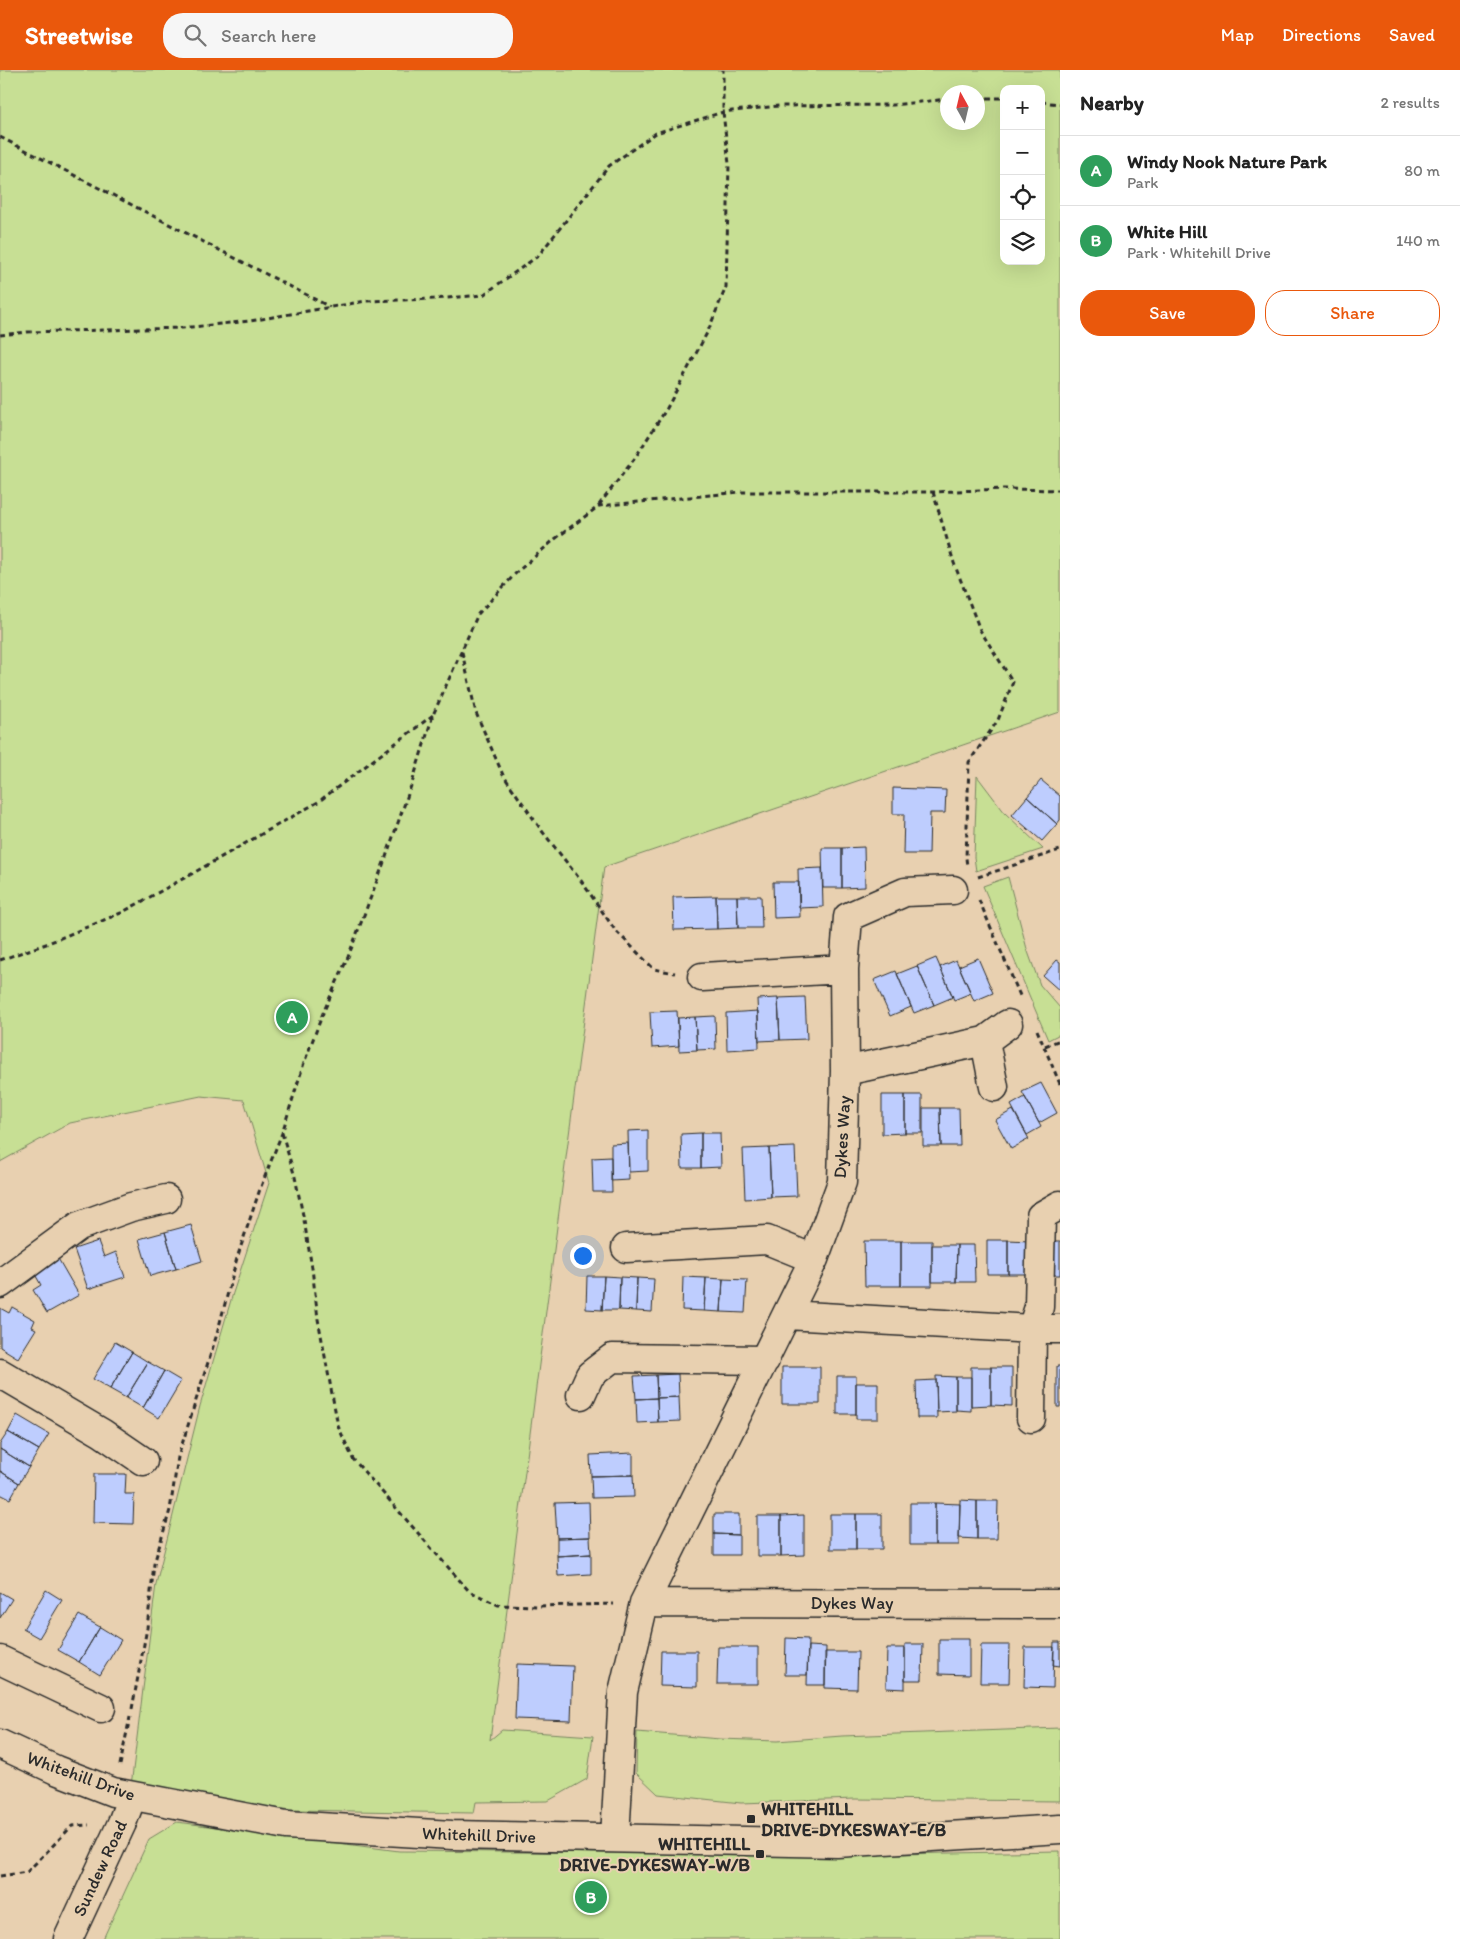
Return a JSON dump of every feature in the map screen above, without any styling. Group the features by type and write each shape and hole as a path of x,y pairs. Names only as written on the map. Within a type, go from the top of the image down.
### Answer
{"street":[{"name":"Dykes Way","path":"615,1838 623,1692 644,1603 814,1259 842,1182 845,1071 844,969 848,916 904,892 961,885"},
{"path":"702,977 844,969"},
{"path":"994,1087 985,1041 1020,1023"},
{"name":"Dykes Way","path":"845,1071 985,1041"},
{"path":"0,1284 79,1226 131,1207 166,1198"},
{"path":"1031,1418 1032,1329 1039,1307 1040,1216 1060,1205"},
{"path":"626,1248 767,1240 814,1259"},
{"path":"787,1315 1060,1329"},
{"path":"581,1395 590,1375 612,1358 765,1360"},
{"path":"0,1373 102,1433 143,1461"},
{"name":"Dykes Way","path":"644,1603 1060,1604"},
{"path":"0,1660 101,1708"},
{"name":"Whitehill Drive","path":"0,1744 56,1770 122,1794 286,1825 452,1835 837,1843 1060,1829"},
{"name":"Sundew Road","path":"68,1939 122,1823 122,1794"}],"path":[{"path":"122,1794 123,1756 147,1628 154,1564 170,1510 178,1457 218,1334 237,1258 260,1189 282,1133 317,1030 348,957 386,857 433,715 478,614 517,572 555,539 599,506 635,458 667,408 708,331 726,287 729,164 723,112 723,70"},
{"path":"985,98 1000,98"},
{"path":"0,335 54,331 182,328 250,321 366,301 483,295 538,256 609,166 656,132 723,112 779,106 893,105 940,100"},
{"path":"1045,102 1060,104"},
{"path":"0,138 330,307"},
{"path":"599,506 741,492 1060,490"},
{"path":"933,492 954,563 980,630 1013,682 998,720 969,762 966,858 961,885 988,918 1022,1000"},
{"path":"462,651 476,713 504,775 542,831 582,882 615,930 654,970 702,977"},
{"path":"0,960 46,944 121,913 206,866 318,802 433,715"},
{"path":"961,885 1060,850"},
{"path":"1020,1023 1045,1046 1060,1084"},
{"path":"1045,1046 1060,1040"},
{"path":"282,1133 295,1177 304,1220 318,1319 334,1408 338,1426 352,1458 469,1591 498,1604 540,1606 644,1603"},
{"path":"0,1876 26,1872 72,1826 122,1823"}],"green space":[{"path":"0,70 1060,70 1060,712 604,867 490,1740 502,1730 593,1736 587,1779 548,1801 476,1802 474,1813 292,1810 153,1793 131,1786 156,1584 200,1406 233,1293 269,1183 244,1100 201,1096 70,1123 0,1162"},
{"path":"977,776 1005,813 1043,849 976,871 974,857"},
{"path":"1008,877 1027,949 1040,985 1060,1008 1060,1034 1048,1040 983,886"},
{"path":"1060,1728 1060,1801 855,1799 741,1803 658,1794 636,1773 637,1732 720,1739 777,1741 842,1736"},
{"path":"177,1822 399,1851 843,1855 1060,1851 1060,1939 103,1939 149,1839"}],"building":[{"path":"1041,780 1060,796 1060,820 1057,824 1027,797"},
{"path":"893,788 946,790 945,813 930,813 929,854 903,854 904,814 893,814"},
{"path":"1027,797 1057,824 1042,841 1012,815"},
{"path":"864,847 865,887 842,888 842,848"},
{"path":"822,848 842,848 842,888 823,888"},
{"path":"822,868 823,907 799,908 798,869"},
{"path":"773,882 799,882 800,917 774,918"},
{"path":"716,896 737,896 738,928 717,929"},
{"path":"716,896 717,929 674,930 673,897"},
{"path":"737,896 761,896 762,928 738,928"},
{"path":"936,958 953,997 934,1005 917,966"},
{"path":"978,958 993,993 974,1001 959,966"},
{"path":"956,960 971,993 954,1000 940,967"},
{"path":"1057,960 1060,962 1060,991 1043,976"},
{"path":"917,966 934,1005 914,1013 897,974"},
{"path":"896,971 911,1007 890,1016 874,980"},
{"path":"805,997 807,1039 780,1040 778,998"},
{"path":"778,998 780,1040 759,1041 757,999"},
{"path":"677,1011 679,1046 652,1048 650,1012"},
{"path":"758,1011 759,1048 727,1050 726,1013"},
{"path":"715,1016 716,1049 697,1050 695,1017"},
{"path":"695,1017 697,1050 679,1051 678,1018"},
{"path":"1041,1083 1057,1113 1039,1123 1022,1092"},
{"path":"882,1095 905,1095 905,1133 882,1134"},
{"path":"905,1095 922,1095 922,1133 905,1133"},
{"path":"1025,1097 1041,1127 1027,1135 1011,1105"},
{"path":"923,1108 940,1108 941,1146 923,1146"},
{"path":"940,1108 959,1108 960,1146 941,1146"},
{"path":"1013,1110 1029,1139 1011,1149 995,1120"},
{"path":"648,1130 648,1171 629,1172 628,1131"},
{"path":"701,1133 720,1133 721,1167 701,1168"},
{"path":"701,1133 701,1168 682,1168 681,1134"},
{"path":"628,1143 629,1180 611,1181 611,1144"},
{"path":"795,1147 797,1196 771,1197 769,1148"},
{"path":"769,1148 771,1197 745,1199 743,1149"},
{"path":"611,1157 612,1192 593,1192 592,1158"},
{"path":"191,1225 202,1261 176,1269 165,1232"},
{"path":"165,1232 176,1269 150,1276 139,1239"},
{"path":"987,1240 1008,1240 1008,1274 987,1274"},
{"path":"1008,1240 1029,1241 1029,1274 1008,1274"},
{"path":"98,1241 104,1257 116,1252 125,1277 88,1289 74,1249"},
{"path":"864,1241 901,1241 901,1286 865,1286"},
{"path":"901,1241 932,1241 932,1286 901,1286"},
{"path":"1048,1241 1060,1241 1060,1275 1048,1275"},
{"path":"932,1245 957,1245 956,1282 932,1282"},
{"path":"957,1245 974,1245 975,1282 956,1282"},
{"path":"56,1255 79,1295 47,1313 33,1290 41,1285 32,1269"},
{"path":"587,1276 604,1276 602,1310 586,1309"},
{"path":"604,1276 620,1277 619,1310 602,1310"},
{"path":"620,1277 637,1278 636,1311 619,1310"},
{"path":"683,1277 706,1278 704,1311 682,1310"},
{"path":"637,1278 654,1279 652,1312 636,1311"},
{"path":"706,1278 723,1279 721,1312 704,1311"},
{"path":"723,1279 747,1280 745,1313 721,1312"},
{"path":"12,1307 35,1320 32,1327 36,1329 18,1358 0,1347 0,1308 9,1313"},
{"path":"115,1342 132,1352 110,1389 93,1379"},
{"path":"132,1352 148,1362 126,1398 110,1389"},
{"path":"148,1362 164,1371 143,1408 126,1398"},
{"path":"1057,1366 1060,1366 1060,1407 1057,1407"},
{"path":"782,1367 820,1367 820,1404 782,1404"},
{"path":"971,1367 991,1367 991,1405 971,1406"},
{"path":"991,1367 1012,1367 1012,1406 991,1405"},
{"path":"164,1371 181,1381 159,1418 143,1408"},
{"path":"678,1374 679,1397 657,1398 656,1375"},
{"path":"656,1375 657,1398 636,1399 634,1376"},
{"path":"837,1376 856,1376 856,1414 837,1414"},
{"path":"936,1376 956,1377 956,1411 937,1412"},
{"path":"956,1377 971,1377 971,1411 956,1410"},
{"path":"936,1380 937,1418 917,1418 916,1381"},
{"path":"856,1383 878,1383 878,1419 856,1419"},
{"path":"679,1397 680,1421 658,1422 657,1398"},
{"path":"657,1398 658,1422 637,1423 636,1399"},
{"path":"17,1415 49,1434 39,1450 8,1432"},
{"path":"8,1432 39,1450 29,1467 0,1449 0,1444"},
{"path":"0,1449 29,1467 19,1483 0,1471"},
{"path":"633,1453 633,1475 591,1476 590,1455"},
{"path":"0,1471 19,1483 10,1499 0,1494"},
{"path":"94,1474 126,1474 125,1494 134,1494 133,1524 93,1523"},
{"path":"633,1475 634,1497 592,1498 591,1476"},
{"path":"960,1500 977,1501 977,1539 959,1538"},
{"path":"977,1501 998,1501 997,1539 977,1539"},
{"path":"589,1502 590,1537 557,1538 555,1503"},
{"path":"910,1503 935,1503 935,1545 910,1545"},
{"path":"935,1503 960,1504 959,1545 935,1545"},
{"path":"714,1514 739,1514 739,1535 714,1534"},
{"path":"830,1514 856,1514 856,1549 830,1549"},
{"path":"856,1514 882,1514 882,1549 856,1549"},
{"path":"804,1515 804,1555 781,1556 781,1516"},
{"path":"757,1516 781,1516 781,1556 757,1556"},
{"path":"714,1534 739,1535 739,1555 714,1555"},
{"path":"590,1537 591,1554 557,1556 557,1538"},
{"path":"591,1554 591,1574 558,1576 557,1556"},
{"path":"46,1590 62,1600 39,1638 23,1629"},
{"path":"0,1592 12,1599 0,1618"},
{"path":"79,1615 100,1627 79,1662 58,1650"},
{"path":"100,1627 121,1640 100,1675 79,1662"},
{"path":"786,1638 808,1639 807,1675 785,1675"},
{"path":"939,1639 969,1639 969,1675 939,1674"},
{"path":"1054,1642 1060,1642 1060,1666 1053,1665"},
{"path":"905,1644 923,1644 922,1680 905,1680"},
{"path":"981,1645 1010,1645 1009,1683 980,1683"},
{"path":"808,1646 826,1647 825,1685 807,1685"},
{"path":"718,1647 758,1647 758,1684 717,1684"},
{"path":"1025,1647 1054,1647 1053,1688 1024,1687"},
{"path":"887,1648 905,1648 905,1689 886,1688"},
{"path":"661,1651 697,1651 697,1687 660,1686"},
{"path":"825,1652 858,1652 857,1689 825,1688"},
{"path":"517,1664 573,1666 571,1721 515,1719"}],"place":[{"name":"Windy Nook Nature Park","path":"292,1017"},
{"name":"WHITEHILL DRIVE-DYKESWAY-E/B","path":"751,1819"},
{"name":"WHITEHILL DRIVE-DYKESWAY-W/B","path":"760,1854"},
{"name":"White Hill","path":"591,1897"}]}
